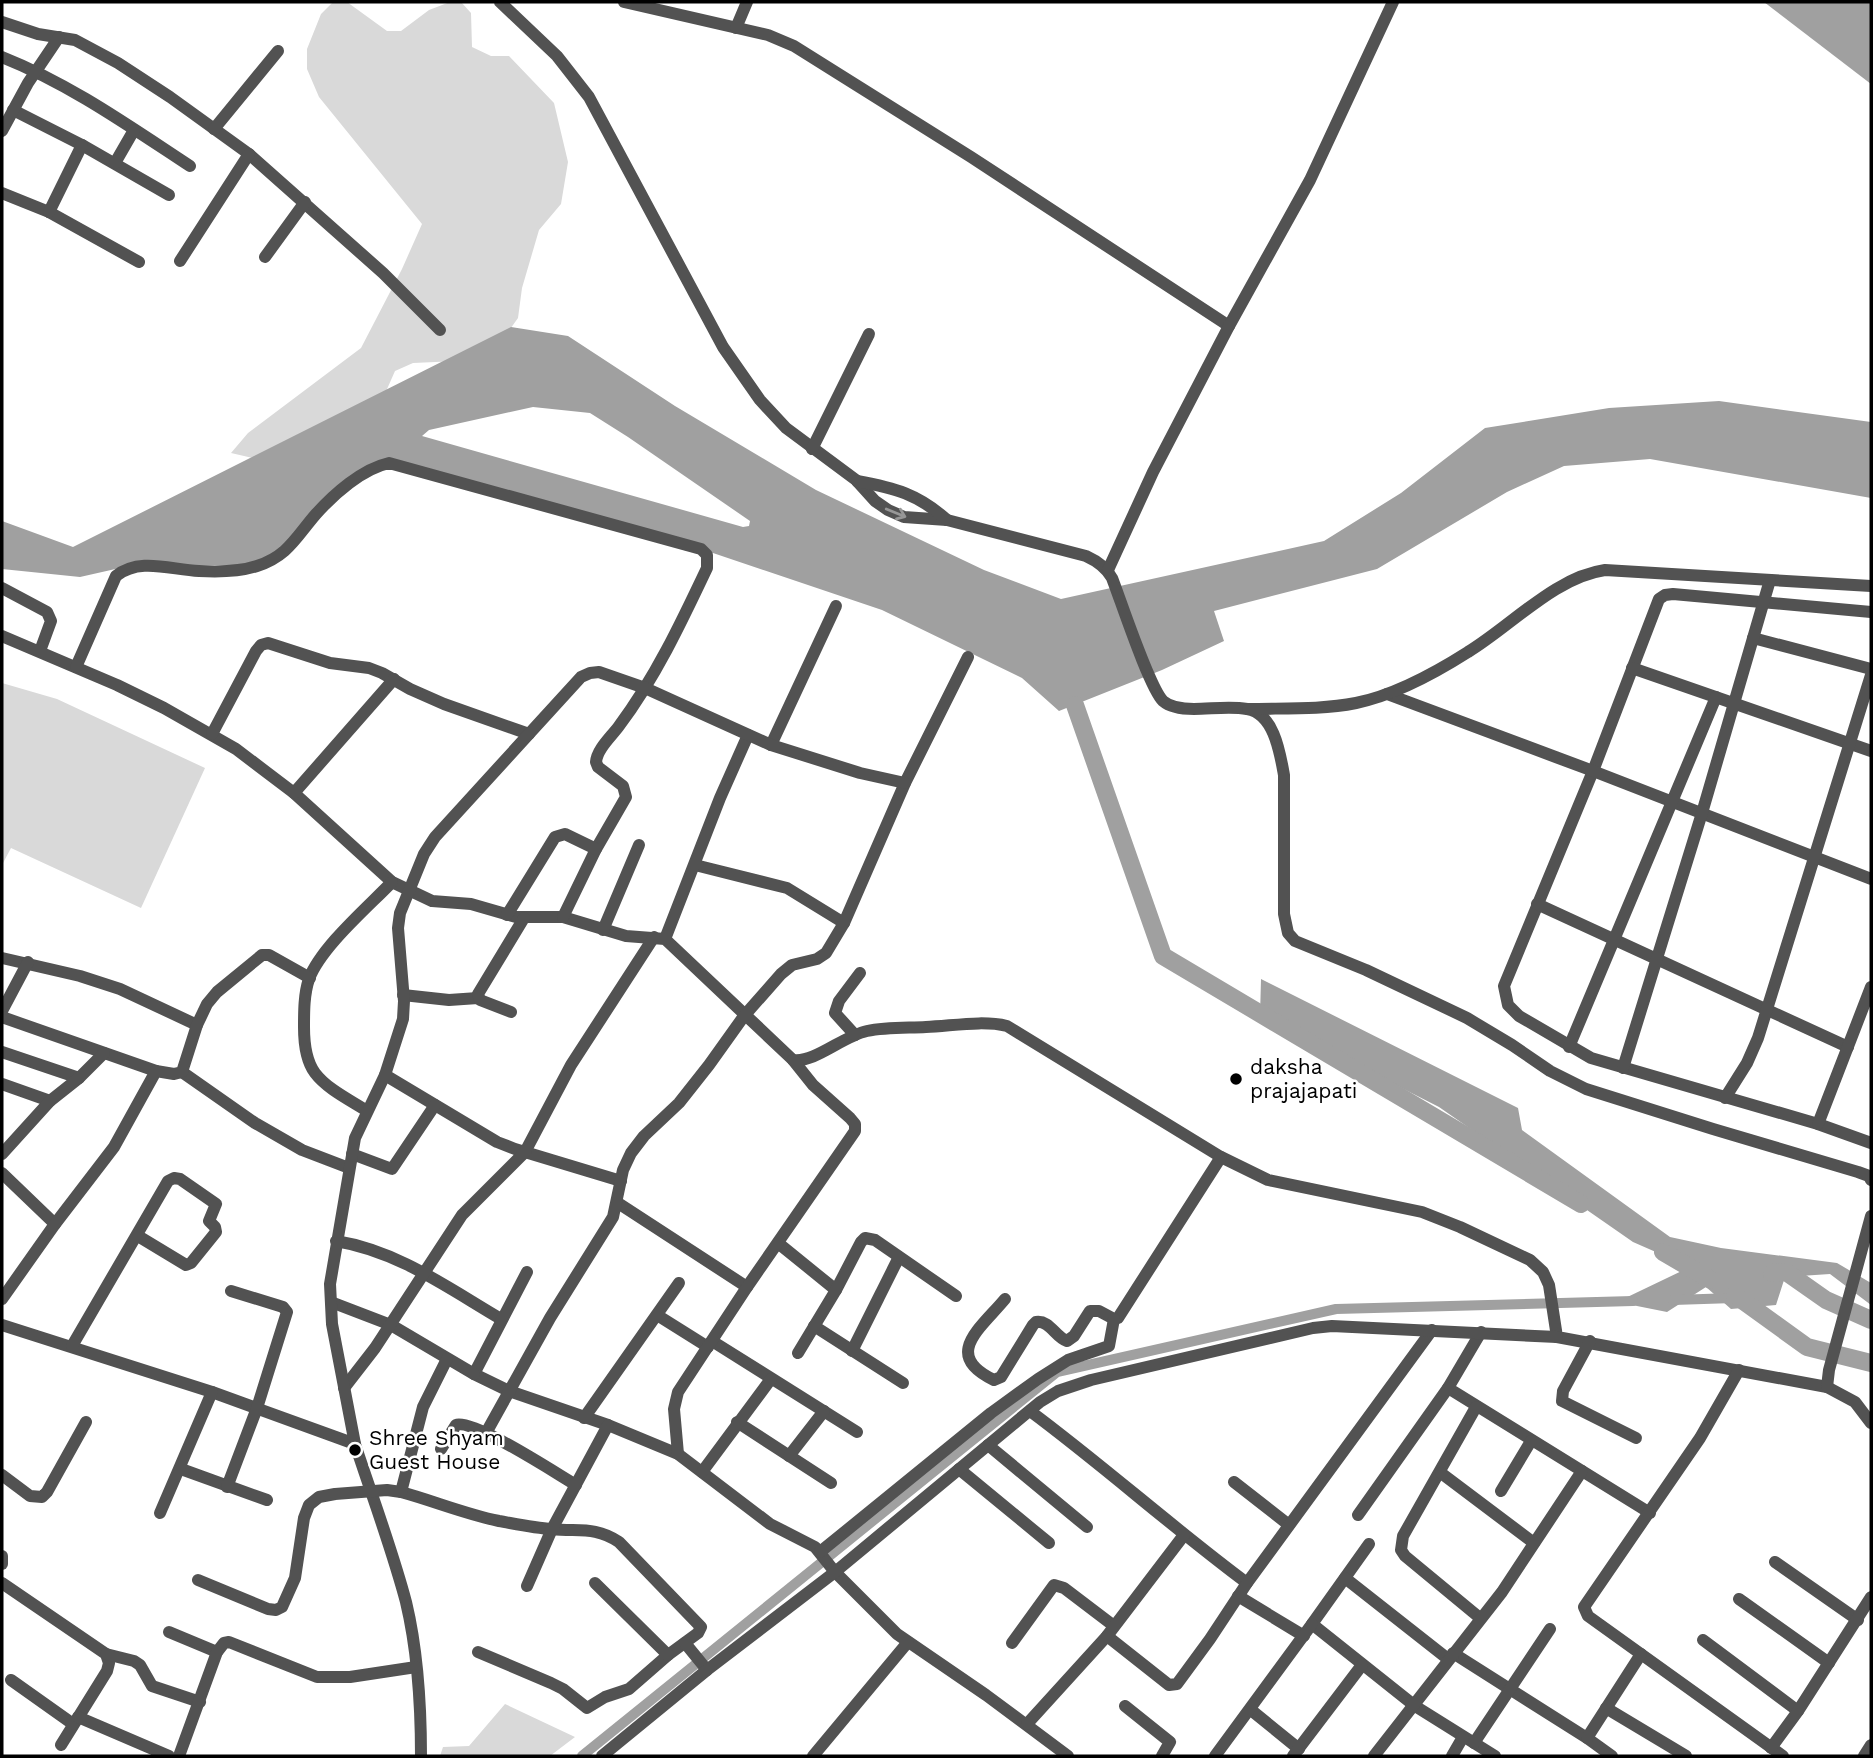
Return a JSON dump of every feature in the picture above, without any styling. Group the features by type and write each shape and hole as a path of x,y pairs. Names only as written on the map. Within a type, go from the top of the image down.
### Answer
{"street":[{"path":"500,2 557,56 589,97 723,347 760,400 786,428 856,481 875,501 904,517 947,520 1086,556 1110,574 1152,680 1162,700 1171,706 1182,709 1248,709 1339,705 1387,694 1455,661 1557,589 1588,572 1605,570 1871,586"},
{"path":"625,2 778,38 794,46 1229,326"},
{"path":"736,28 747,2"},
{"path":"1110,574 1153,472 1229,326 1310,180 1393,2"},
{"path":"2,22 38,34 75,40 118,63 214,129 249,154 305,202 383,273 440,330"},
{"path":"2,131 36,70 59,37"},
{"path":"214,129 278,51"},
{"path":"2,57 36,70 93,103 190,166"},
{"path":"13,110 82,145 169,195"},
{"path":"115,163 134,130"},
{"path":"49,212 82,145"},
{"path":"180,261 249,154"},
{"path":"2,193 49,212 139,262"},
{"path":"265,257 305,202"},
{"path":"812,449 869,334"},
{"path":"76,667 116,576 126,568 139,565 229,571 255,567 273,560 289,548 316,515 339,493 368,470 389,463 701,549 707,555 707,568 671,644 645,688 596,759 598,767 623,786 626,797 562,917"},
{"path":"856,481 911,494 930,505 947,520"},
{"path":"1623,1068 1770,580"},
{"path":"2,588 50,616 51,621 40,651"},
{"path":"1871,612 1665,595 1656,605 1593,771 1504,986 1508,1004 1519,1016 1591,1058 1818,1124 1871,1143"},
{"path":"771,745 836,606"},
{"path":"2,636 164,708 212,734 294,793 392,882 432,901 471,904 524,918 562,917 625,936 659,938 672,944 744,1016 793,1060 813,1085 855,1124 855,1131 678,1392 675,1400 678,1454"},
{"path":"1753,638 1871,669"},
{"path":"212,734 261,645 276,645 330,663 369,668 444,705 528,734"},
{"path":"486,1433 575,1276 613,1217 631,1153 644,1136 679,1103 744,1016 787,969 799,962 822,957 844,923 905,783 968,657"},
{"path":"1632,668 1871,751"},
{"path":"421,1756 421,1716 406,1603 355,1444 332,1324 330,1284 352,1154 367,1111 385,1075 403,1019 404,995 398,928 400,913 424,854 435,837 528,734 581,677 590,673 599,672 645,688 771,745 860,773 905,783"},
{"path":"1725,1098 1752,1053 1768,1011 1871,675"},
{"path":"294,793 394,679"},
{"path":"1387,694 1871,879"},
{"path":"1569,1047 1716,697"},
{"path":"1248,709 1264,718 1280,753 1284,775 1284,914 1288,933 1295,942 1366,970 1467,1018 1550,1071 1586,1089 1870,1178"},
{"path":"344,1388 391,1325 462,1215 525,1152 571,1065 659,938 695,865 720,798 748,735"},
{"path":"507,915 555,837 565,834 596,849"},
{"path":"603,930 639,845"},
{"path":"695,865 787,888 844,923"},
{"path":"367,1111 314,1072 304,1038 304,1003 310,978 326,950 392,882"},
{"path":"1538,904 1848,1046"},
{"path":"478,998 524,918"},
{"path":"182,1072 197,1025 207,1004 216,992 262,955 269,955 310,978"},
{"path":"2,958 28,962 120,989 197,1025"},
{"path":"2,1011 28,962"},
{"path":"855,1035 835,1013 839,1001 860,973"},
{"path":"1818,1124 1871,987"},
{"path":"404,995 450,1000 478,998 511,1012"},
{"path":"2,1017 156,1071 174,1074 182,1072 255,1123 302,1150 349,1168"},
{"path":"793,1060 801,1061 812,1057 855,1035 882,1030 987,1024 1007,1026 1221,1157 1268,1180 1422,1212 1443,1219 1530,1260 1543,1272 1552,1300 1556,1331"},
{"path":"2,1052 79,1078"},
{"path":"2,1154 50,1101 104,1053"},
{"path":"2,1299 55,1223 114,1147 156,1071"},
{"path":"385,1075 497,1142 621,1181"},
{"path":"2,1084 50,1101"},
{"path":"352,1154 392,1169 435,1105"},
{"path":"820,1552 991,1413 1038,1379 1068,1360 1109,1346 1114,1319 1122,1314 1221,1157"},
{"path":"2,1173 55,1223"},
{"path":"72,1346 168,1181 180,1179 216,1204 209,1221 216,1232 187,1265 181,1264 138,1236"},
{"path":"618,1203 747,1287"},
{"path":"1827,1387 1829,1370 1871,1216"},
{"path":"798,1353 865,1238 875,1240 956,1296"},
{"path":"336,1241 376,1250 424,1273 500,1319"},
{"path":"778,1243 836,1290"},
{"path":"852,1351 899,1256"},
{"path":"474,1374 500,1319 527,1272"},
{"path":"584,1418 679,1283"},
{"path":"227,1487 257,1408 287,1312 283,1307 231,1291"},
{"path":"1004,1299 972,1339 967,1352 969,1362 994,1380 1001,1377 1037,1322 1046,1324 1067,1341 1074,1336 1090,1311 1099,1311 1114,1319"},
{"path":"331,1302 391,1325 447,1359 509,1391 608,1425 678,1454 770,1524 810,1543 885,1623 908,1642 1027,1724 1068,1756"},
{"path":"657,1315 771,1379 857,1432"},
{"path":"2,1325 212,1392 355,1444"},
{"path":"814,1326 904,1383"},
{"path":"610,1754 704,1667 833,1570 1030,1410 1058,1391 1074,1384 1313,1328 1332,1326 1481,1332 1556,1331 1590,1341 1827,1387 1855,1402 1868,1415 1871,1423"},
{"path":"1012,1643 1054,1585 1065,1588 1173,1686 1189,1669 1247,1583 1432,1330"},
{"path":"1358,1515 1448,1388 1481,1332"},
{"path":"1590,1341 1563,1391 1562,1401 1636,1438"},
{"path":"401,1492 423,1407 447,1359"},
{"path":"1739,1370 1714,1416 1584,1607 1588,1616 1783,1756"},
{"path":"702,1472 771,1379"},
{"path":"1448,1388 1650,1513"},
{"path":"160,1513 212,1392"},
{"path":"1476,1407 1403,1536 1401,1550 1480,1618"},
{"path":"1030,1410 1247,1583"},
{"path":"789,1456 824,1411"},
{"path":"2,1475 30,1496 42,1497 86,1422"},
{"path":"441,1449 456,1424 461,1422 486,1433 576,1485"},
{"path":"737,1422 831,1483"},
{"path":"527,1586 552,1530 608,1425"},
{"path":"1501,1491 1531,1441"},
{"path":"988,1446 1087,1527"},
{"path":"181,1469 267,1500"},
{"path":"959,1469 1049,1543"},
{"path":"1374,1756 1502,1592 1582,1471"},
{"path":"1441,1473 1534,1543"},
{"path":"1234,1482 1289,1525"},
{"path":"198,1580 276,1610 282,1606 295,1578 304,1518 309,1505 319,1497 370,1491 401,1492 482,1517 552,1530 590,1530 606,1533 619,1542 699,1623 700,1630 688,1648 668,1655 629,1689 605,1697 587,1708 551,1683 478,1652"},
{"path":"1027,1724 1110,1631 1184,1535"},
{"path":"1216,1756 1369,1544"},
{"path":"2,1556 2,1564"},
{"path":"1775,1562 1858,1620"},
{"path":"1345,1578 1450,1656 1511,1690 1612,1756"},
{"path":"2,1583 106,1654 140,1665 152,1686 200,1702"},
{"path":"595,1583 668,1655"},
{"path":"1238,1596 1304,1636"},
{"path":"1771,1748 1871,1597"},
{"path":"1739,1599 1829,1663"},
{"path":"1312,1624 1415,1706 1495,1756"},
{"path":"1452,1756 1511,1690 1550,1629"},
{"path":"169,1632 217,1651"},
{"path":"1703,1640 1798,1711"},
{"path":"179,1756 217,1651 224,1643 229,1642 301,1672 333,1678 416,1667"},
{"path":"813,1756 908,1642"},
{"path":"688,1648 704,1667"},
{"path":"61,1745 107,1671 109,1663 106,1654"},
{"path":"1587,1738 1641,1654"},
{"path":"1251,1710 1296,1752 1362,1665"},
{"path":"11,1680 76,1720 169,1756"},
{"path":"1125,1706 1170,1742 1162,1756"},
{"path":"1606,1708 1684,1756"},
{"path":"1864,1756 1871,1745"}],"shaded area":[{"path":"347,2 387,31 401,31 429,10 450,2 461,2 471,13 472,47 491,56 509,56 554,103 568,162 561,204 539,230 522,288 518,318 500,343 458,361 413,363 395,371 380,405 261,460 231,453 248,433 361,348 422,224 319,97 307,69 307,49 321,14 332,3"},
{"path":"1764,2 1871,2 1871,84"},
{"path":"511,327 568,336 675,406 816,490 984,570 1061,599 1324,541 1401,493 1485,428 1609,408 1719,401 1871,422 1871,498 1650,459 1564,466 1507,492 1377,569 1214,611 1224,641 1162,670 1059,711 1022,678 882,610 713,553 389,459 325,507 281,557 238,565 133,565 80,577 2,569 2,521 73,547","holes":["533,407 590,413 750,521 749,526 743,527 422,436 429,430"]},
{"path":"2,683 57,699 205,768 141,908 11,848 2,865"},
{"path":"1261,979 1518,1108 1522,1130 1670,1237 1721,1248 1837,1263 1871,1283 1871,1305 1830,1274 1785,1277 1776,1305 1731,1309 1706,1287 1667,1312 1617,1302 1690,1267 1633,1242 1439,1107 1260,1016"},
{"path":"505,1704 575,1737 550,1756 440,1756 443,1747 469,1746"}],"waterway":[{"path":"1075,705 1163,956 1581,1204"},
{"path":"1663,1252 1711,1280"},
{"path":"1772,1273 1786,1272 1826,1300 1871,1320"},
{"path":"1735,1295 1807,1347 1871,1363"},
{"path":"1673,1300 1734,1298"},
{"path":"582,1756 1057,1372 1336,1309 1633,1301"}],"place":[{"name":"daksha prajajapati","path":"1236,1079"},
{"name":"Shree Shyam Guest House","path":"355,1450"}]}
